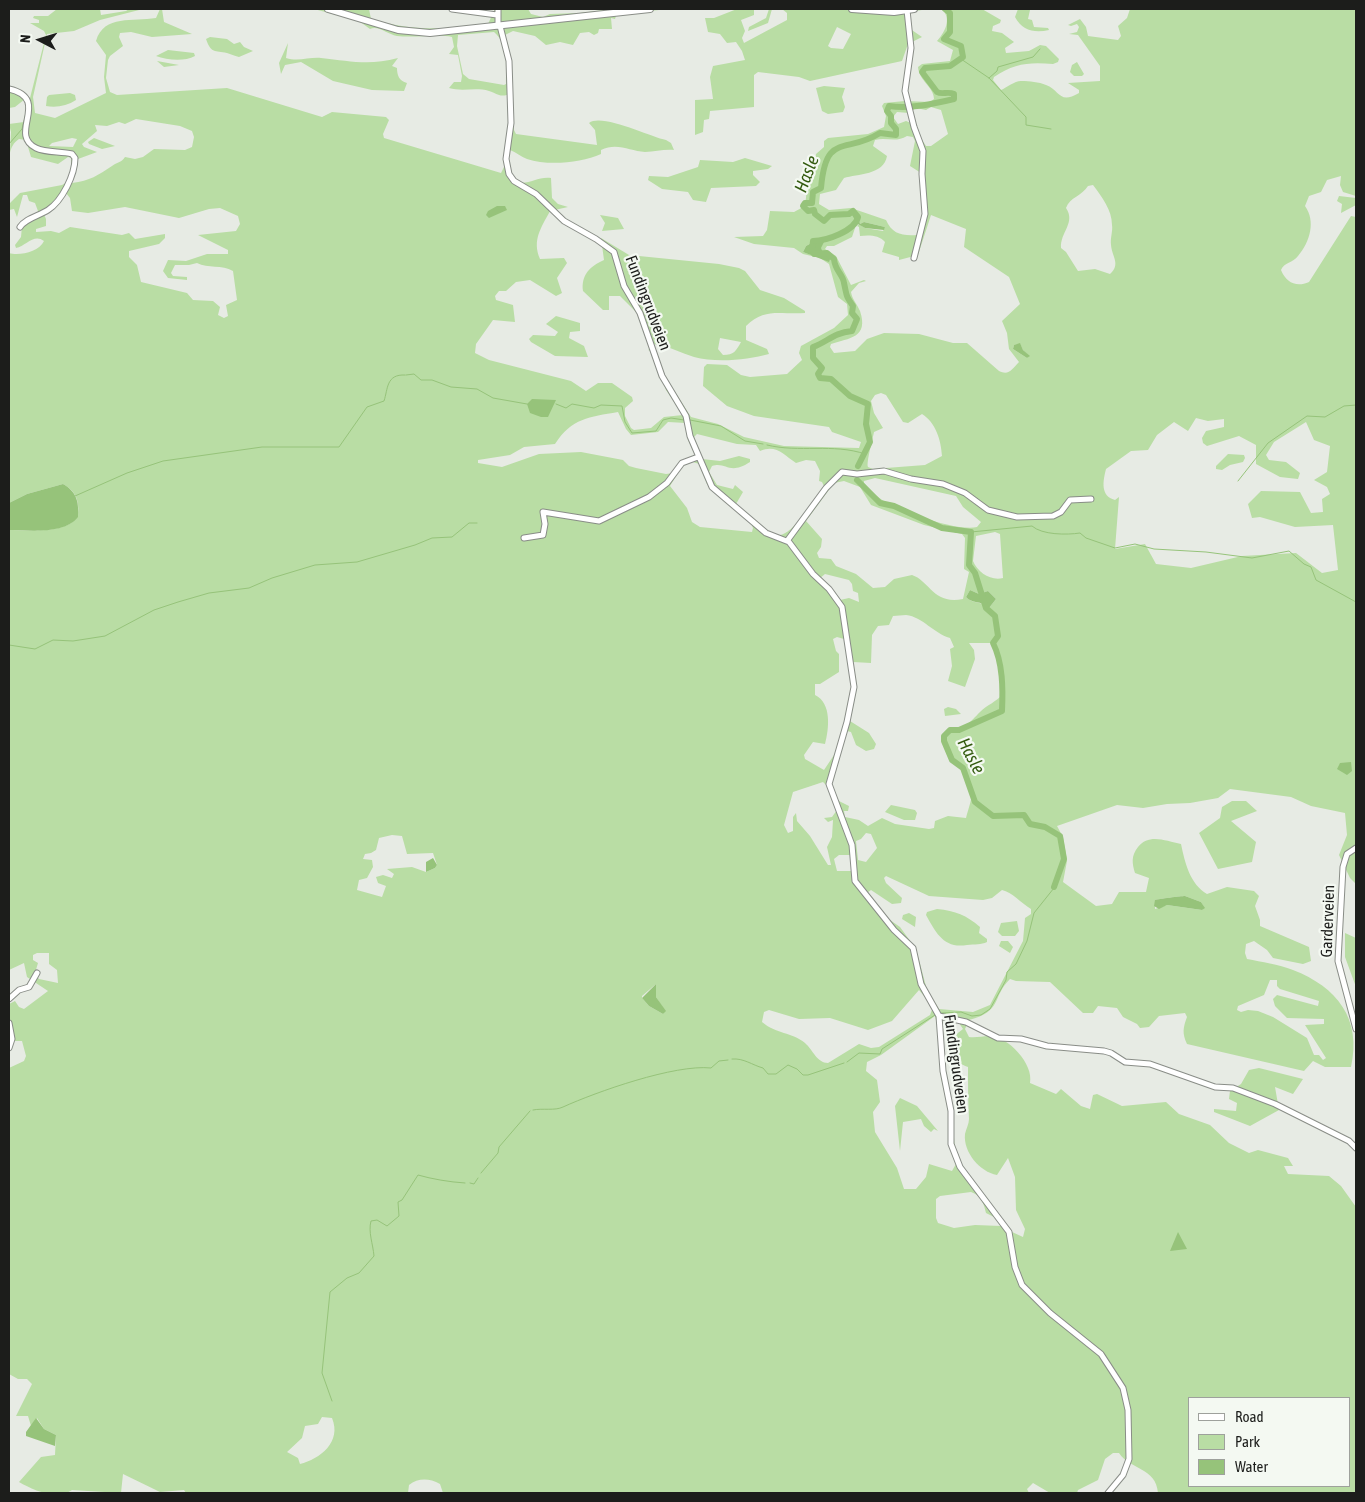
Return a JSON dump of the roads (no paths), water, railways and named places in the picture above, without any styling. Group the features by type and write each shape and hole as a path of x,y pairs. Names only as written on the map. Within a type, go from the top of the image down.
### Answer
{"main road":[{"path":"328,9 412,32 438,33 650,9"},
{"path":"852,9 882,12 911,10"}],"street":[{"path":"452,9 497,15"},
{"name":"Fundingrudveien","path":"498,9 499,26 509,62 508,84 511,123 506,159 509,174 514,181 531,190 564,221 596,239 614,252 624,286 640,313 662,376 686,416 690,436 698,457 715,491 766,533 787,541 801,556 812,574 834,595 843,611 854,686 847,722 828,784 852,846 855,880 894,930 913,948 921,984 939,1016 943,1071 951,1111 951,1144 958,1163 970,1182 1008,1229 1015,1268 1022,1285 1050,1313 1101,1354 1123,1388 1128,1410 1129,1459 1123,1475 1108,1493"},
{"path":"911,10 911,43 905,87 908,106 923,151 922,174 925,220 914,258"},
{"path":"9,89 22,94 28,99 26,132 32,145 39,149 72,154 75,158 67,188 54,205 25,221 20,227"},
{"path":"524,538 539,537 544,534 544,512 599,521 642,501 667,483 685,461 698,457"},
{"path":"787,541 838,474 842,472 856,474 884,471 911,479 943,484 965,493 988,510 1017,517 1053,516 1061,512 1070,500 1091,499"},
{"name":"Garderveien","path":"1356,848 1347,854 1343,867 1337,954 1340,974 1356,1029"},
{"path":"9,998 19,990 29,987 37,973"},
{"path":"939,1016 966,1022 998,1038 1020,1039 1047,1046 1111,1053 1126,1062 1150,1064 1215,1087 1233,1088 1288,1109 1320,1128 1349,1141 1356,1148"},
{"path":"9,1023 12,1039 9,1048"}],"water":[{"path":"497,206 505,206 507,210 489,218 486,215 488,211"},
{"path":"855,213 858,215 860,224 864,222 885,227 884,230 865,228 858,224 853,227 855,220 852,215"},
{"path":"817,240 825,240 821,248 824,255 831,257 829,262 803,252 806,246"},
{"path":"1020,343 1023,350 1030,356 1027,358 1013,349 1014,345"},
{"path":"532,399 556,400 548,417 541,417 530,413 527,404"},
{"path":"63,484 71,490 77,502 78,517 72,523 64,527 46,530 9,530 9,503 27,494"},
{"path":"970,590 979,594 988,591 996,599 989,608 968,599 966,597"},
{"path":"1351,762 1352,771 1347,775 1337,769 1340,763"},
{"path":"433,858 437,865 426,872 426,862"},
{"path":"1185,896 1201,902 1205,908 1202,910 1167,905 1159,909 1154,906 1155,900"},
{"path":"656,984 656,997 666,1011 663,1014 649,1006 642,998"},
{"path":"1178,1232 1187,1249 1170,1251"},
{"path":"36,1418 44,1429 56,1435 55,1446 26,1436 26,1432"}],"waterway":[{"name":"Hasle","path":"858,466 870,442 866,424 868,404 850,396 831,379 820,378 818,374 822,368 813,358 813,347 836,335 852,331 857,319 852,313 853,306 847,297 843,280 834,259 827,253 814,254 812,249 813,241 832,237 846,231 852,227 858,217 853,211 849,214 830,215 824,221 815,214 814,210 808,211 803,206 805,203 812,203 813,192 821,188 827,158 833,151 839,147 857,143 880,133 896,135 896,129 891,123 891,116 887,111 889,106 914,106 954,99 954,94 937,92 922,72 925,68 950,66 963,57 961,46 944,39 950,32 950,13 945,9"},
{"path":"989,78 997,71 998,67 1033,57 1040,49"},
{"path":"961,59 989,78 1026,117 1026,125 1051,129"},
{"path":"9,144 22,129 26,113"},
{"path":"406,375 414,374 421,380 432,380 451,387 477,389 493,398 527,404"},
{"path":"75,496 127,473 163,461 262,447 339,447 367,407 384,401 387,387 391,380 399,375 405,375"},
{"path":"556,404 566,408 572,404 594,408 601,405 622,406 625,422 632,433 656,431 663,420 671,418 684,420"},
{"path":"1238,481 1268,443 1307,416 1325,417 1344,406 1356,405"},
{"path":"690,420 721,426 745,441 763,444"},
{"path":"767,445 791,448 841,449 865,454"},
{"name":"Hasle","path":"857,480 880,503 894,506 942,528 971,532 969,565 975,573 986,608 995,616 998,636 993,643 1001,668 1002,711 959,730 950,730 944,736 944,741 952,760 963,768 975,802 993,816 1024,815 1030,824 1045,827 1060,836 1064,859 1054,887"},
{"path":"9,645 35,649 53,640 73,641 105,636 154,610 178,602 209,593 249,588 272,578 315,565 357,562 432,538 452,537 469,523 477,523"},
{"name":"Hasle","path":"971,532 1032,526 1048,533 1080,533 1086,538 1115,548 1135,544 1154,549 1206,552 1252,558 1289,551 1304,564 1311,567 1316,580 1356,602"},
{"path":"941,1013 961,1012 972,1016 981,1015 990,1009 1006,980 1007,972 1016,964 1027,941 1034,913 1054,888"},
{"path":"847,1062 859,1053 880,1054 882,1049 935,1015"},
{"path":"732,1059 763,1068 768,1074 776,1074 788,1065 797,1069 803,1075 808,1075 844,1063"},
{"path":"533,1110 560,1108 636,1080 677,1070 711,1068 719,1061 728,1060"},
{"path":"481,1173 498,1153 499,1147 530,1111"},
{"path":"332,1401 322,1373 330,1292 347,1278 359,1273 374,1256 370,1234 371,1221 377,1220 387,1226 399,1216 398,1202 402,1200 418,1175 465,1183"},
{"path":"470,1183 474,1184 478,1178"}]}
